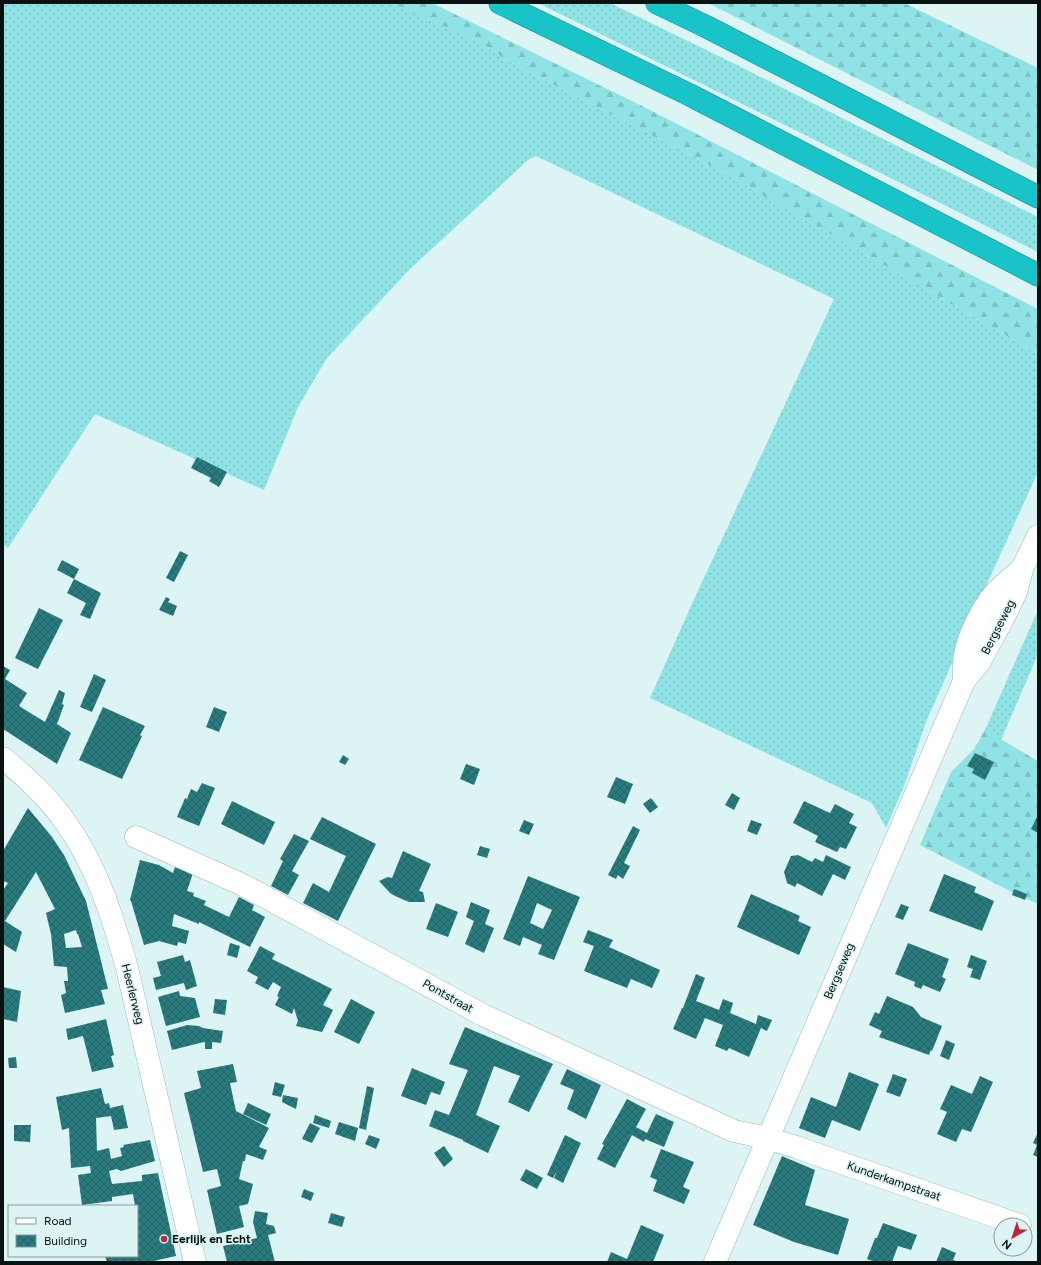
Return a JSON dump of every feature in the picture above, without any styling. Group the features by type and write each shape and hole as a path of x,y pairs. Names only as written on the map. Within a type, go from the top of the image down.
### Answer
{"highway":[{"path":"500,3 697,99 1038,274"},
{"path":"657,3 1038,197"}],"street":[{"name":"Bergseweg","path":"715,1262 964,681 980,663 1004,617 1016,592 1022,569 1038,536"},
{"name":"Heerlerweg","path":"3,758 39,790 67,824 79,844 106,902 119,937 127,968 196,1262"},
{"name":"Pontstraat","path":"136,837 243,885 483,1015 734,1132 767,1138"},
{"name":"Kunderkampstraat","path":"767,1138 997,1217"}],"green space":[{"path":"3,3 395,4 472,39 519,67 721,171 1038,354 1038,472 926,722 904,786 886,828 872,803 650,698 696,595 834,299 536,156 528,160 409,270 327,358 298,407 264,490 95,414 8,548 3,544"},
{"path":"392,3 432,3 644,107 1038,309 1038,354 721,171 519,67 472,39"},
{"path":"538,3 610,3 737,65 1038,217 1038,252 793,129"},
{"path":"708,3 904,3 1038,68 1038,170"},
{"path":"1038,610 1038,654 1001,740 985,730"},
{"path":"985,730 1038,761 1038,904 920,845 951,772 974,749"}],"building":[{"path":"197,457 227,472 219,487 209,481 211,478 191,468"},
{"path":"180,551 188,555 174,582 166,578"},
{"path":"62,560 79,569 74,579 57,570"},
{"path":"74,579 101,593 90,619 80,615 86,603 67,593"},
{"path":"166,597 170,599 168,602 177,606 173,616 159,610"},
{"path":"39,608 63,620 38,669 15,658"},
{"path":"3,666 10,670 5,679 27,693 19,706 45,722 59,690 65,693 62,704 64,705 57,724 71,733 57,764 3,729"},
{"path":"94,674 106,680 92,712 80,707"},
{"path":"103,707 145,726 140,735 142,736 122,779 79,760"},
{"path":"214,707 227,712 219,732 206,727"},
{"path":"975,753 994,762 985,780 972,773 974,769 967,766"},
{"path":"343,755 349,759 345,765 339,762"},
{"path":"466,764 480,769 474,785 460,779"},
{"path":"616,777 633,784 625,804 607,797"},
{"path":"202,783 215,788 199,826 177,817 185,798 187,799 191,789 197,792"},
{"path":"732,793 740,798 734,810 725,805"},
{"path":"651,798 658,807 650,813 643,804"},
{"path":"232,801 275,822 264,845 221,824"},
{"path":"804,801 830,813 835,804 854,814 849,823 857,827 846,849 840,847 837,852 815,842 818,836 793,823"},
{"path":"28,808 52,837 64,855 86,901 108,989 101,990 105,1004 65,1013 61,995 66,993 64,981 68,981 67,967 54,966 51,934 46,913 55,909 36,872 5,921 22,932 16,952 3,944 3,890 8,883 3,881 3,851","holes":["76,930 82,947 66,948 64,934"]},
{"path":"1038,815 1038,833 1031,829"},
{"path":"322,817 376,844 338,921 303,903 313,883 329,892 346,856 310,839"},
{"path":"524,820 534,824 529,835 519,831"},
{"path":"751,820 762,824 757,835 747,831"},
{"path":"633,826 640,830 624,863 630,866 623,879 618,875 616,879 608,875"},
{"path":"294,834 309,841 292,871 299,875 288,895 271,886 283,861 280,859"},
{"path":"480,846 490,849 487,858 477,855"},
{"path":"403,851 431,864 419,891 423,892 425,902 409,902 395,896 390,893 379,881 388,877 392,878"},
{"path":"798,855 812,862 815,858 823,862 826,855 851,867 845,880 833,874 822,896 797,883 795,887 787,883 784,872 791,856"},
{"path":"140,860 159,865 173,873 175,867 193,873 187,891 194,893 193,896 206,901 204,905 229,917 239,897 254,905 252,910 265,917 250,947 199,922 199,924 174,914 172,926 189,931 186,944 178,942 177,946 159,941 144,945 130,900"},
{"path":"944,874 976,887 974,892 994,901 982,931 929,911"},
{"path":"528,876 580,897 554,960 538,954 542,945 523,937 520,946 503,939","holes":["537,903 552,910 543,929 530,923"]},
{"path":"1014,889 1027,894 1025,900 1012,895"},
{"path":"751,894 800,916 798,921 811,927 799,955 737,927"},
{"path":"471,902 490,910 485,924 494,928 484,953 465,944 474,921 466,917"},
{"path":"436,903 458,912 448,937 426,929"},
{"path":"901,904 909,907 903,920 895,917"},
{"path":"588,930 613,940 609,947 660,970 652,988 631,979 627,988 584,971 594,946 583,942"},
{"path":"230,943 240,946 237,958 227,955"},
{"path":"908,943 949,959 942,977 946,979 940,992 923,985 921,989 914,986 915,982 895,974"},
{"path":"260,946 275,954 272,959 332,989 323,1005 333,1010 322,1032 296,1026 298,1021 294,1008 292,1014 275,1005 279,997 277,996 281,987 273,982 268,990 255,983 258,977 247,971"},
{"path":"183,955 185,962 190,960 197,986 186,990 184,983 156,990 153,978 161,976 157,962"},
{"path":"971,955 987,961 980,980 970,977 973,969 967,967"},
{"path":"696,974 705,978 696,1001 719,1010 723,999 733,1003 730,1013 756,1024 758,1015 772,1020 767,1031 761,1028 749,1057 729,1048 727,1051 715,1046 723,1025 705,1018 696,1039 673,1029"},
{"path":"3,987 21,991 17,1022 3,1019"},
{"path":"179,991 180,996 195,998 200,1017 166,1026 158,997"},
{"path":"887,996 913,1007 921,1017 942,1026 929,1055 879,1037 882,1031 869,1025 875,1012 879,1014"},
{"path":"215,999 227,1000 225,1015 213,1013"},
{"path":"351,999 375,1012 359,1044 334,1032"},
{"path":"106,1019 114,1055 111,1056 114,1067 92,1072 83,1036 68,1040 66,1029"},
{"path":"187,1025 223,1031 221,1043 212,1042 212,1049 205,1049 204,1042 172,1050 167,1031"},
{"path":"465,1027 553,1064 529,1112 508,1102 520,1076 494,1066 476,1115 500,1126 488,1153 463,1140 429,1126 435,1110 449,1115 468,1070 449,1064"},
{"path":"946,1040 955,1044 949,1060 940,1056"},
{"path":"16,1057 17,1068 9,1068 8,1058"},
{"path":"233,1064 237,1082 230,1083 236,1111 269,1128 259,1147 267,1150 263,1160 246,1154 245,1161 243,1161 239,1179 253,1184 248,1204 239,1206 244,1227 217,1234 207,1190 221,1186 217,1169 203,1172 184,1093 201,1088 197,1071"},
{"path":"412,1068 445,1082 440,1095 431,1092 426,1105 401,1096"},
{"path":"567,1069 601,1085 586,1119 567,1109 574,1090 560,1084"},
{"path":"849,1072 879,1084 860,1131 832,1120 825,1138 799,1128 811,1097 836,1107"},
{"path":"893,1074 907,1079 900,1097 886,1092"},
{"path":"980,1076 993,1082 971,1132 962,1129 956,1142 937,1134 947,1112 940,1109 951,1085 972,1094"},
{"path":"275,1082 285,1085 281,1097 272,1095"},
{"path":"367,1086 374,1088 366,1130 359,1128"},
{"path":"101,1088 105,1104 109,1103 110,1108 123,1105 128,1128 114,1130 111,1116 96,1118 97,1151 109,1148 111,1159 122,1156 120,1148 124,1147 123,1145 150,1140 155,1161 121,1171 117,1169 109,1171 112,1184 142,1181 142,1175 158,1173 176,1256 149,1262 107,1262 105,1257 138,1257 138,1205 135,1205 133,1194 112,1197 112,1201 82,1205 78,1175 91,1173 90,1166 71,1168 69,1128 62,1130 56,1097"},
{"path":"283,1095 298,1098 296,1109 282,1102"},
{"path":"627,1099 646,1109 636,1127 647,1133 656,1114 674,1122 664,1147 645,1139 644,1142 632,1135 615,1168 597,1159 604,1145 602,1144"},
{"path":"248,1103 271,1114 266,1125 243,1114"},
{"path":"315,1115 331,1121 329,1128 313,1123"},
{"path":"339,1122 358,1128 355,1141 335,1134"},
{"path":"310,1123 320,1128 312,1143 302,1139"},
{"path":"14,1125 31,1125 30,1142 14,1141"},
{"path":"1038,1132 1038,1157 1033,1155 1037,1145 1033,1143"},
{"path":"369,1135 380,1139 376,1149 365,1144"},
{"path":"565,1135 581,1143 563,1183 554,1178 557,1170 553,1178 547,1175"},
{"path":"444,1146 453,1159 444,1167 434,1153"},
{"path":"661,1149 694,1162 683,1187 690,1190 684,1204 653,1191 657,1180 650,1177"},
{"path":"782,1156 815,1170 805,1205 849,1219 838,1255 794,1242 753,1225"},
{"path":"526,1169 543,1178 537,1189 520,1180"},
{"path":"304,1189 314,1193 311,1201 301,1197"},
{"path":"255,1211 268,1213 266,1224 274,1226 276,1233 268,1235 275,1262 227,1262 223,1246 257,1238 253,1222"},
{"path":"331,1213 345,1217 342,1227 328,1223"},
{"path":"883,1223 917,1235 911,1250 898,1246 892,1262 875,1262 867,1259 875,1238 877,1238"},
{"path":"641,1225 664,1235 653,1262 607,1262 611,1252 627,1259"},
{"path":"942,1247 956,1253 953,1260 958,1262 936,1262"}],"place":[{"name":"Eerlijk en Echt","path":"164,1239"}]}
